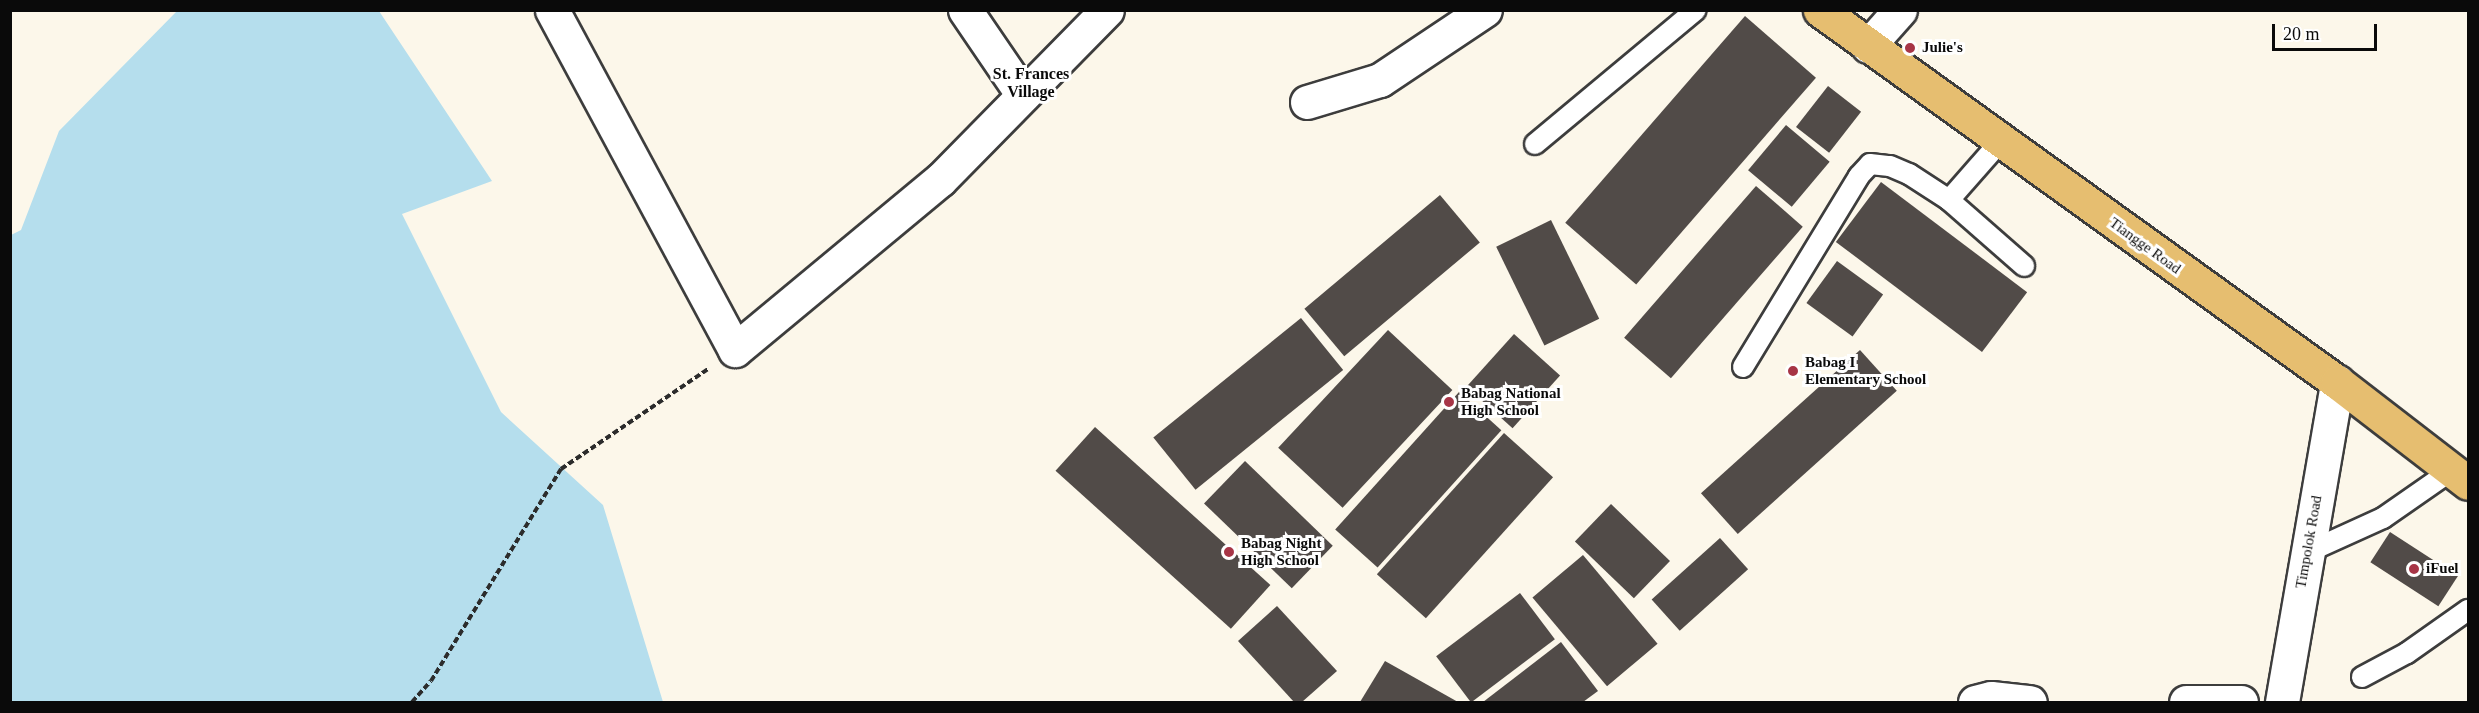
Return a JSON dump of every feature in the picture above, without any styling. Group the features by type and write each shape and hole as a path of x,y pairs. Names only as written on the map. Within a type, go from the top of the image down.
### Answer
{"main road":[{"name":"Tiangge Road","path":"1820,10 2000,142 2337,382 2460,477"}],"street":[{"path":"552,10 735,350 940,180 1107,10"},
{"path":"965,10 1023,95"},
{"path":"1306,102 1380,80 1485,10"},
{"path":"1868,46 1900,10"},
{"name":"Timpolok Road","path":"2282,702 2337,382"},
{"path":"1975,702 1992,698 2030,702"},
{"path":"2186,702 2241,702"}],"lane":[{"path":"1535,144 1696,10"},
{"path":"1949,200 2000,142"},
{"path":"1743,367 1859,176 1870,164 1890,166 1910,174 1949,200 2024,266"},
{"path":"2308,552 2383,518 2460,477"},
{"path":"2362,677 2407,652 2469,610"}],"path":[{"path":"412,702 431,681 561,469 735,350"}],"water":[{"path":"177,11 379,11 492,181 402,214 501,412 603,505 663,702 11,702 11,235 21,230 59,131"}],"building":[{"path":"1745,16 1816,78 1636,284 1565,223"},
{"path":"1828,86 1861,112 1829,153 1796,127"},
{"path":"1786,125 1830,162 1792,207 1748,170"},
{"path":"1881,182 2027,292 1982,352 1836,242"},
{"path":"1756,186 1803,227 1671,378 1624,338"},
{"path":"1440,195 1480,242 1344,356 1304,309"},
{"path":"1551,220 1599,319 1544,346 1496,247"},
{"path":"1837,261 1883,295 1853,337 1806,303"},
{"path":"1301,318 1343,370 1196,490 1153,438"},
{"path":"1388,330 1452,390 1343,508 1278,448"},
{"path":"1514,334 1560,375 1513,428 1466,387"},
{"path":"1860,350 1897,391 1738,534 1701,493"},
{"path":"1459,392 1501,430 1378,568 1335,529"},
{"path":"1095,427 1270,585 1231,629 1056,471"},
{"path":"1504,433 1553,477 1426,618 1377,574"},
{"path":"1245,461 1333,546 1292,588 1204,503"},
{"path":"1611,504 1670,561 1634,598 1575,541"},
{"name":"iFuel","path":"2390,532 2458,576 2438,606 2370,562"},
{"path":"1720,538 1748,569 1680,631 1652,600"},
{"path":"1583,555 1658,644 1607,686 1532,597"},
{"path":"1520,593 1555,639 1472,702 1436,656"},
{"path":"1277,606 1337,671 1302,702 1294,702 1238,641"},
{"path":"1561,642 1598,691 1583,702 1483,702"},
{"path":"1385,661 1458,702 1360,702"}],"place":[{"name":"Julie's","path":"1910,48"},
{"name":"Babag I Elementary School","path":"1793,371"},
{"name":"Babag National High School","path":"1449,402"},
{"name":"Babag Night High School","path":"1229,552"},
{"name":"iFuel","path":"2414,569"}],"district":[{"name":"St. Frances Village","path":"1031,83"}]}
